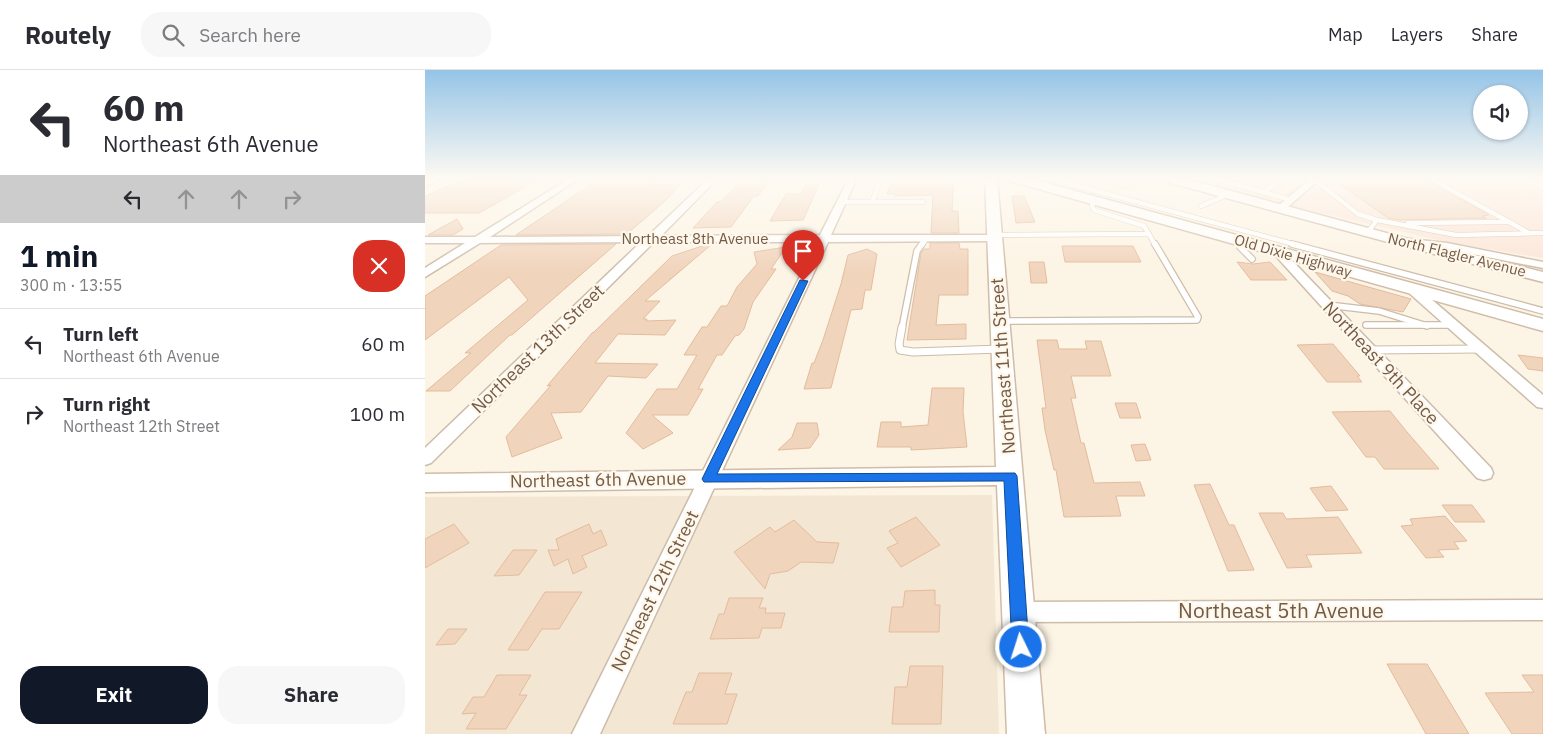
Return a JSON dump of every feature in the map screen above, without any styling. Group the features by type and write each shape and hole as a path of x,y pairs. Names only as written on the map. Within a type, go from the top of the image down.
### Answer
{"street":[{"path":"425,273 528,209"},
{"name":"Northeast 13th Street","path":"425,459 683,209"},
{"name":"Northeast 12th Street","path":"586,734 839,209"},
{"name":"Northeast 11th Street","path":"1000,209 994,237 1011,476 1026,734"},
{"name":"Old Dixie Highway","path":"1125,209 1543,325"},
{"name":"North Flagler Avenue","path":"1298,209 1400,241 1543,277"},
{"name":"Northeast 8th Avenue","path":"425,240 994,237"},
{"path":"1400,241 1447,246 1543,265"},
{"name":"Northeast 9th Place","path":"1278,252 1484,473"},
{"path":"1412,289 1543,403"},
{"name":"Northeast 6th Avenue","path":"425,483 1011,476"},
{"name":"Northeast 5th Avenue","path":"1019,612 1543,610"}],"lane":[{"path":"999,321 1197,320 1198,317 1144,226 1093,209"},
{"path":"1164,209 1543,311"},
{"path":"1352,209 1358,214 1377,220 1456,235 1543,233"},
{"path":"1486,209 1529,234"},
{"path":"1368,232 1377,220"},
{"path":"1391,223 1509,222"},
{"path":"994,237 1149,234"},
{"path":"925,238 917,251 899,344 900,350 913,352 1002,349"},
{"path":"1243,242 1240,247 1252,259"},
{"path":"1327,305 1359,306 1387,312 1427,326"},
{"path":"1366,325 1454,325"},
{"path":"1369,350 1481,349"}],"shaded area":[{"path":"1304,209 1543,209 1543,258 1447,242"},
{"path":"992,495 999,734 425,734 425,497"}],"building":[{"path":"425,209 486,209 479,213 425,213"},
{"path":"555,209 656,209 627,234 516,235"},
{"path":"711,209 744,209 731,227 693,228"},
{"path":"777,209 808,209 803,220 770,221"},
{"path":"932,209 952,209 952,211 958,211 959,233 931,233"},
{"path":"1014,209 1029,209 1035,222 1016,223"},
{"path":"1375,209 1478,209 1489,215 1482,216 1487,218 1399,220 1388,218"},
{"path":"457,219 463,229 453,235 428,235"},
{"path":"930,243 959,243 960,249 968,249 968,295 939,295 936,325 966,324 966,339 907,340 921,253 924,249 930,249"},
{"path":"616,244 510,335 450,391 426,391 471,353 465,353 528,300 509,277 425,340 425,296 501,245"},
{"path":"712,244 645,301 660,301 643,319 647,319 646,321 676,320 665,335 618,334 595,363 658,364 646,378 608,376 581,412 551,413 562,438 512,457 506,437 551,385 547,386 592,333 672,256"},
{"path":"1062,246 1133,246 1141,262 1065,262"},
{"path":"786,247 771,269 776,269 753,302 744,329 739,335 735,336 722,355 717,355 698,389 703,389 688,415 652,415 673,433 643,449 626,433 657,389 677,389 697,355 684,355 702,327 707,327 721,306 727,306 737,287 757,264 754,252"},
{"path":"867,249 877,254 871,290 865,290 862,309 851,310 831,388 804,389 812,363 814,363 823,340 848,255"},
{"path":"1029,262 1044,262 1047,283 1031,283"},
{"path":"1237,262 1253,264 1270,262 1287,280 1251,280"},
{"path":"1315,272 1411,299 1403,312 1360,304 1348,296 1332,291"},
{"path":"1037,340 1057,340 1059,349 1087,349 1085,341 1101,341 1111,376 1071,376 1076,398 1071,398 1081,443 1084,443 1094,483 1140,482 1145,496 1116,496 1121,516 1064,517 1056,470 1054,470 1045,430 1042,408 1046,408"},
{"path":"1333,344 1360,376 1357,376 1362,382 1327,382 1297,345"},
{"path":"1518,355 1543,358 1543,371 1528,369"},
{"path":"932,388 964,388 963,412 967,447 911,450 911,447 877,447 881,422 901,422 901,427 928,425"},
{"path":"1115,403 1136,403 1141,418 1120,418"},
{"path":"1390,411 1439,469 1384,469 1375,457 1366,457 1332,412"},
{"path":"797,423 817,423 819,435 810,448 778,450 792,437"},
{"path":"1145,444 1151,460 1136,461 1131,445"},
{"path":"1210,484 1229,525 1234,525 1254,570 1228,571 1194,485"},
{"path":"1331,486 1348,510 1326,511 1310,488"},
{"path":"1442,505 1472,505 1485,522 1455,522"},
{"path":"1259,513 1283,513 1286,519 1338,517 1362,553 1306,555 1312,567 1287,568"},
{"path":"1445,516 1467,541 1454,542 1459,549 1438,550 1444,557 1426,558 1401,526 1413,525 1410,519"},
{"path":"916,517 940,545 901,567 887,548 898,543 889,531"},
{"path":"794,520 817,542 839,543 833,563 801,562 788,571 770,574 765,589 734,552 770,527 775,532"},
{"path":"454,524 469,543 425,568 425,539"},
{"path":"589,524 593,534 601,530 607,545 582,556 587,567 573,574 568,559 554,566 548,550 559,550 556,539"},
{"path":"513,550 537,550 519,575 494,576"},
{"path":"935,590 935,605 940,605 939,632 889,632 892,607 903,607 905,591"},
{"path":"545,592 582,592 559,629 542,629 528,650 508,650"},
{"path":"729,598 763,598 759,608 766,608 765,613 785,613 781,628 762,628 759,638 710,639 719,614 724,614"},
{"path":"448,629 467,629 455,644 436,645"},
{"path":"1387,664 1427,664 1469,734 1426,734"},
{"path":"910,666 943,666 941,724 892,724 895,687 907,687"},
{"path":"699,673 732,673 725,694 737,694 727,724 673,724 686,692 692,692"},
{"path":"497,675 531,675 519,695 527,695 506,729 466,729 476,713 462,714 473,697 484,697"},
{"path":"1522,675 1543,675 1543,734 1512,734 1485,693 1534,692"}],"route":[{"path":"803,281 708,479 1011,476 1021,647"}]}
